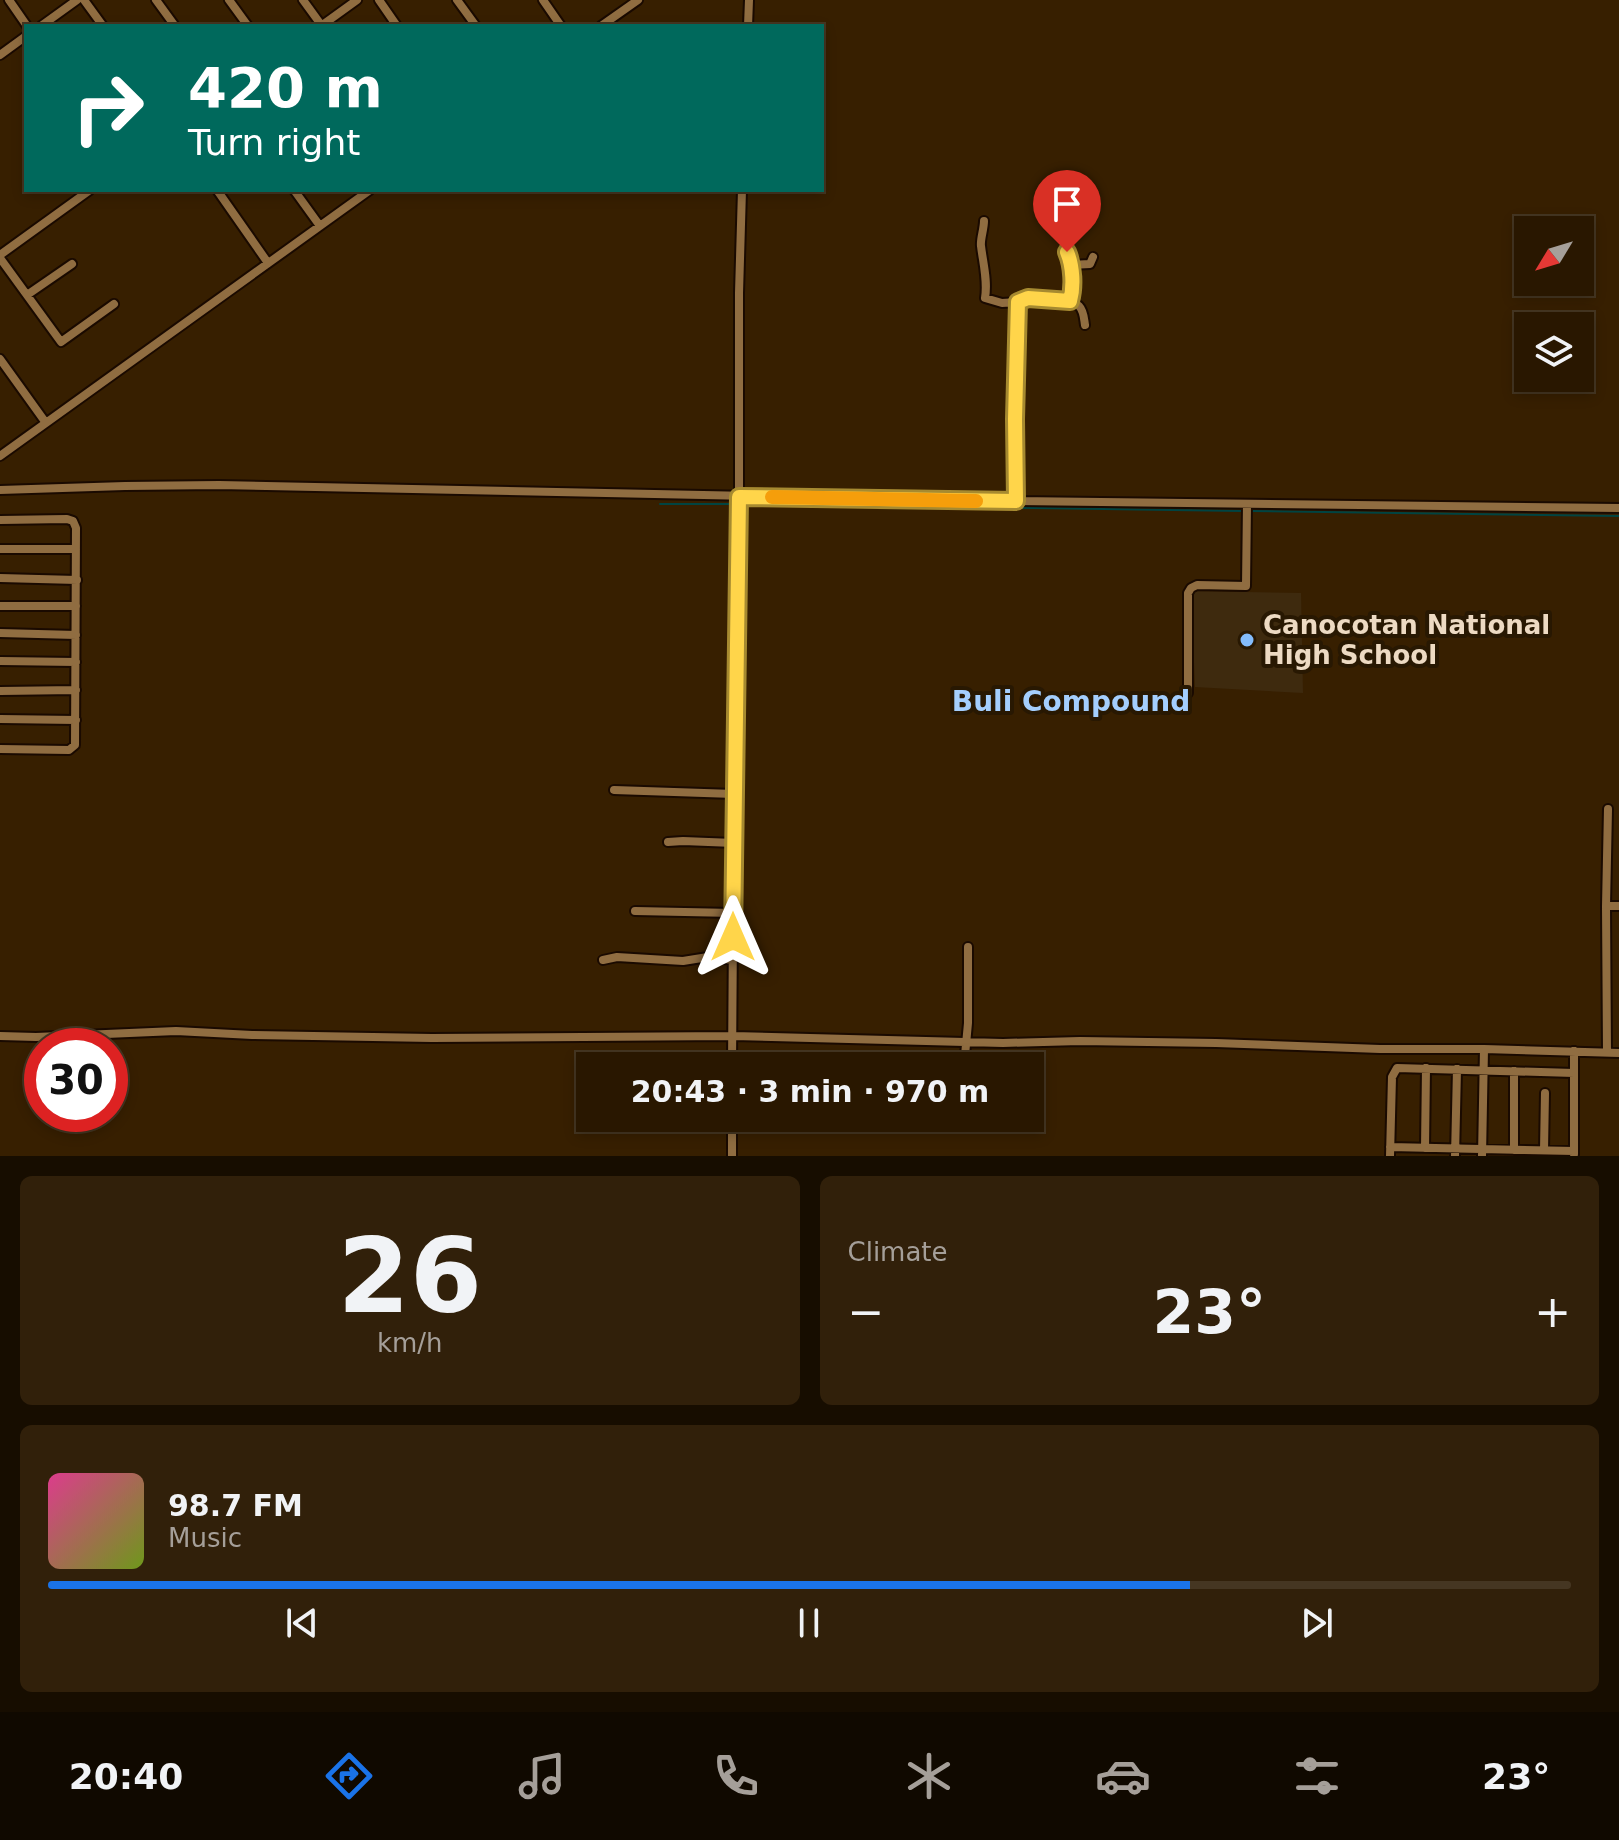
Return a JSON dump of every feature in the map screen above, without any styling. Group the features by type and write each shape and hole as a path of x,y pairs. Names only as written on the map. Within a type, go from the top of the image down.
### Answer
{"street":[{"path":"9,0 26,24"},
{"path":"44,24 77,0"},
{"path":"84,0 102,24"},
{"path":"156,0 174,24"},
{"path":"229,0 247,24"},
{"path":"303,0 321,24"},
{"path":"325,24 357,0"},
{"path":"379,0 396,24"},
{"path":"457,0 475,24"},
{"path":"543,0 560,24"},
{"path":"604,24 638,0"},
{"path":"748,24 749,0"},
{"path":"0,55 24,37"},
{"path":"87,192 0,256 61,342 114,304"},
{"path":"218,192 268,263"},
{"path":"295,192 320,226"},
{"path":"0,456 366,192"},
{"path":"732,1052 742,192"},
{"path":"984,221 980,243 985,298 1002,303 1028,298 1070,301 1081,310 1085,325"},
{"path":"1067,252 1073,293 1070,301"},
{"path":"1070,265 1090,264 1093,257"},
{"path":"27,295 72,264"},
{"path":"1016,501 1018,302"},
{"path":"0,359 46,423"},
{"path":"0,490 219,485 739,497 1619,508"},
{"path":"1188,693 1188,593 1197,585 1246,586 1247,504"},
{"path":"0,520 71,520 76,528 77,580 76,741 72,749 0,749"},
{"path":"0,549 76,549"},
{"path":"0,578 77,580"},
{"path":"0,606 76,606"},
{"path":"0,633 76,635"},
{"path":"0,661 76,662"},
{"path":"0,691 76,690"},
{"path":"0,719 76,720"},
{"path":"614,790 734,794"},
{"path":"1607,1052 1608,809"},
{"path":"668,842 734,843"},
{"path":"1606,906 1619,906"},
{"path":"635,911 734,913"},
{"path":"965,1052 968,1023 968,947"},
{"path":"603,960 617,957 683,961 708,957 733,960"},
{"path":"0,1036 176,1031 404,1038 733,1036 1619,1053"},
{"path":"1482,1152 1484,1049"},
{"path":"1574,1051 1574,1073 1574,1153 1544,1150 1455,1152 1425,1148 1390,1152 1393,1074 1400,1067 1574,1073"},
{"path":"1425,1148 1426,1068"},
{"path":"1455,1152 1457,1069"},
{"path":"1514,1071 1514,1150"},
{"path":"1544,1150 1545,1093"},
{"path":"732,1132 732,1156"}],"shaded area":[{"name":"Canocotan National High School","path":"1191,591 1301,593 1303,693 1195,687"}],"waterway":[{"path":"660,504 735,504"},
{"path":"743,504 1242,511"},
{"path":"1252,511 1619,516"}],"slow traffic":[{"path":"772,497 976,501"}],"place":[{"name":"Canocotan National High School","path":"1247,640"}],"district":[{"name":"Buli Compound","path":"1071,701"}],"route":[{"path":"733,937 739,497 1016,501 1018,302 1028,298 1070,301 1073,293 1067,252"}]}
